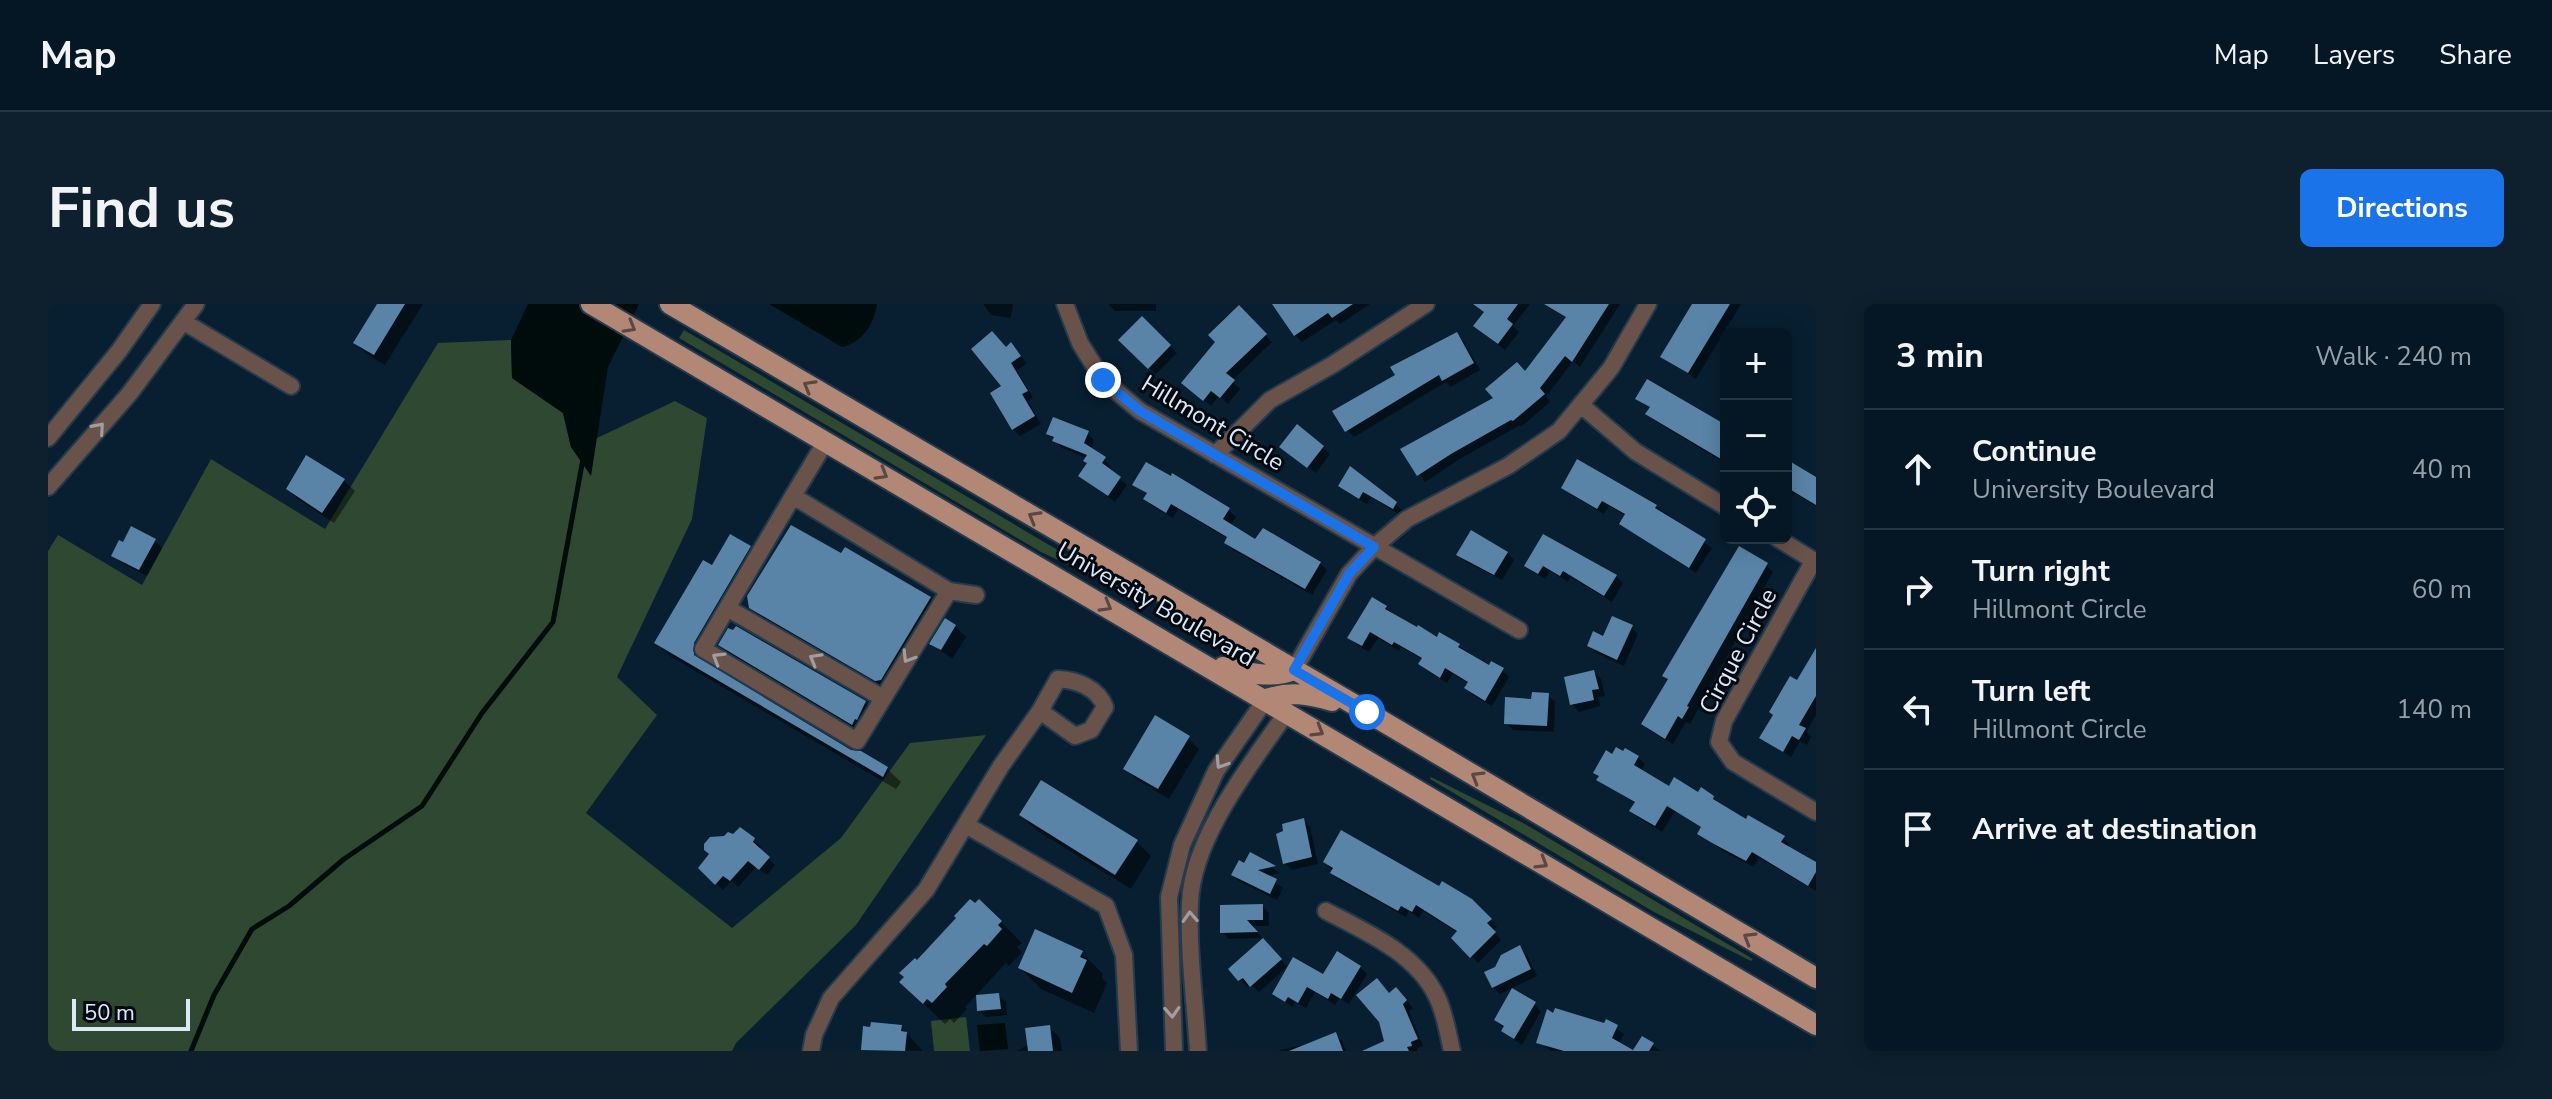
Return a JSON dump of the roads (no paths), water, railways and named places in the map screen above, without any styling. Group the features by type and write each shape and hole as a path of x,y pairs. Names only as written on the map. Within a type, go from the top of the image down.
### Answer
{"main road":[{"name":"University Boulevard","path":"591,304 1816,1025"},
{"name":"University Boulevard","path":"670,304 1816,978"},
{"path":"1203,662 1261,676 1294,670"},
{"path":"1266,699 1284,693 1307,694 1367,712"}],"street":[{"path":"48,438 119,351 152,304"},
{"path":"48,487 130,393 196,304"},
{"name":"Hillmont Circle","path":"1065,304 1080,343 1103,380 1140,411 1519,630"},
{"path":"1215,455 1270,400 1332,365 1426,304"},
{"path":"1294,670 1349,574 1374,547 1407,519 1508,466 1559,431 1611,368 1648,304"},
{"path":"184,322 291,386"},
{"path":"1581,405 1636,452 1720,503"},
{"path":"826,441 703,649 857,741 949,591"},
{"path":"793,496 949,591 976,595 952,585 900,554 888,553"},
{"path":"1787,544 1815,561"},
{"name":"Cirque Circle","path":"1815,561 1724,721 1719,742 1733,762 1816,812"},
{"path":"727,608 883,698"},
{"path":"1174,1051 1169,897 1182,845 1216,771 1266,699"},
{"path":"811,1051 814,1035 831,998 926,890 1001,766 1040,711"},
{"path":"1198,1051 1190,900 1202,849 1233,788 1287,712"},
{"path":"966,825 1106,906 1124,955 1129,1051"},
{"path":"1326,911 1382,940 1412,963 1437,997 1452,1051"}],"waterway":[{"path":"191,1051 214,995 252,929 289,906 344,859 422,806 482,713 553,622 583,459"}]}
